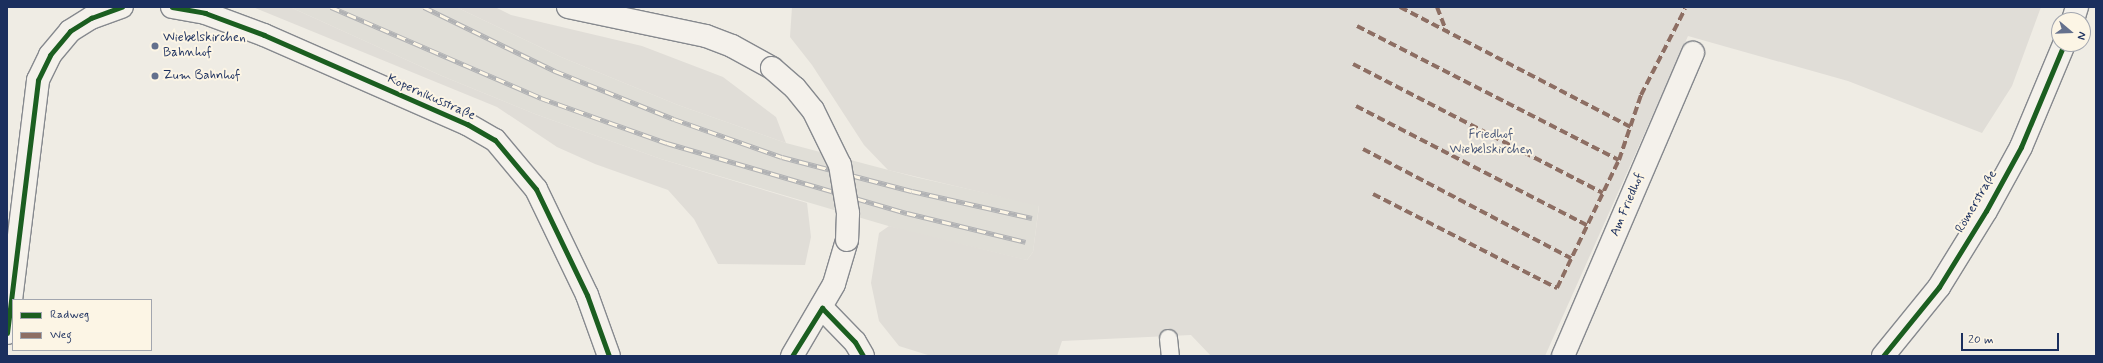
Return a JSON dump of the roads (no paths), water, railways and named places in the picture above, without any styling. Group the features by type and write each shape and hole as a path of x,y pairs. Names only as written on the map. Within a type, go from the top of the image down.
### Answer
{"street":[{"path":"7,333 38,80 50,54 87,13 122,7"},
{"name":"Kopernikusstraße","path":"172,7 205,13 264,35 467,124 495,140 536,189 587,295 609,356"},
{"path":"568,7 706,36 732,46 772,68 795,88 813,110 840,165 848,213 847,240 842,264 822,308 792,356"},
{"name":"Römerstraße","path":"1883,356 1939,287 1986,211 2021,147 2061,52"},
{"name":"Am Friedhof","path":"1563,356 1693,53"},
{"path":"822,308 854,342 863,356"}],"lane":[{"path":"1168,338 1170,356"}],"railway":[{"path":"331,7 541,98 667,143 907,213 1026,242"},
{"path":"424,7 555,71 674,119 782,157 912,191 1032,218"}],"place":[{"name":"Wiebelskirchen Bahnhof","path":"155,46"},
{"name":"Zum Bahnhof","path":"155,76"}],"park label":[{"name":"Friedhof Wiebelskirchen","path":"1491,144"}]}
